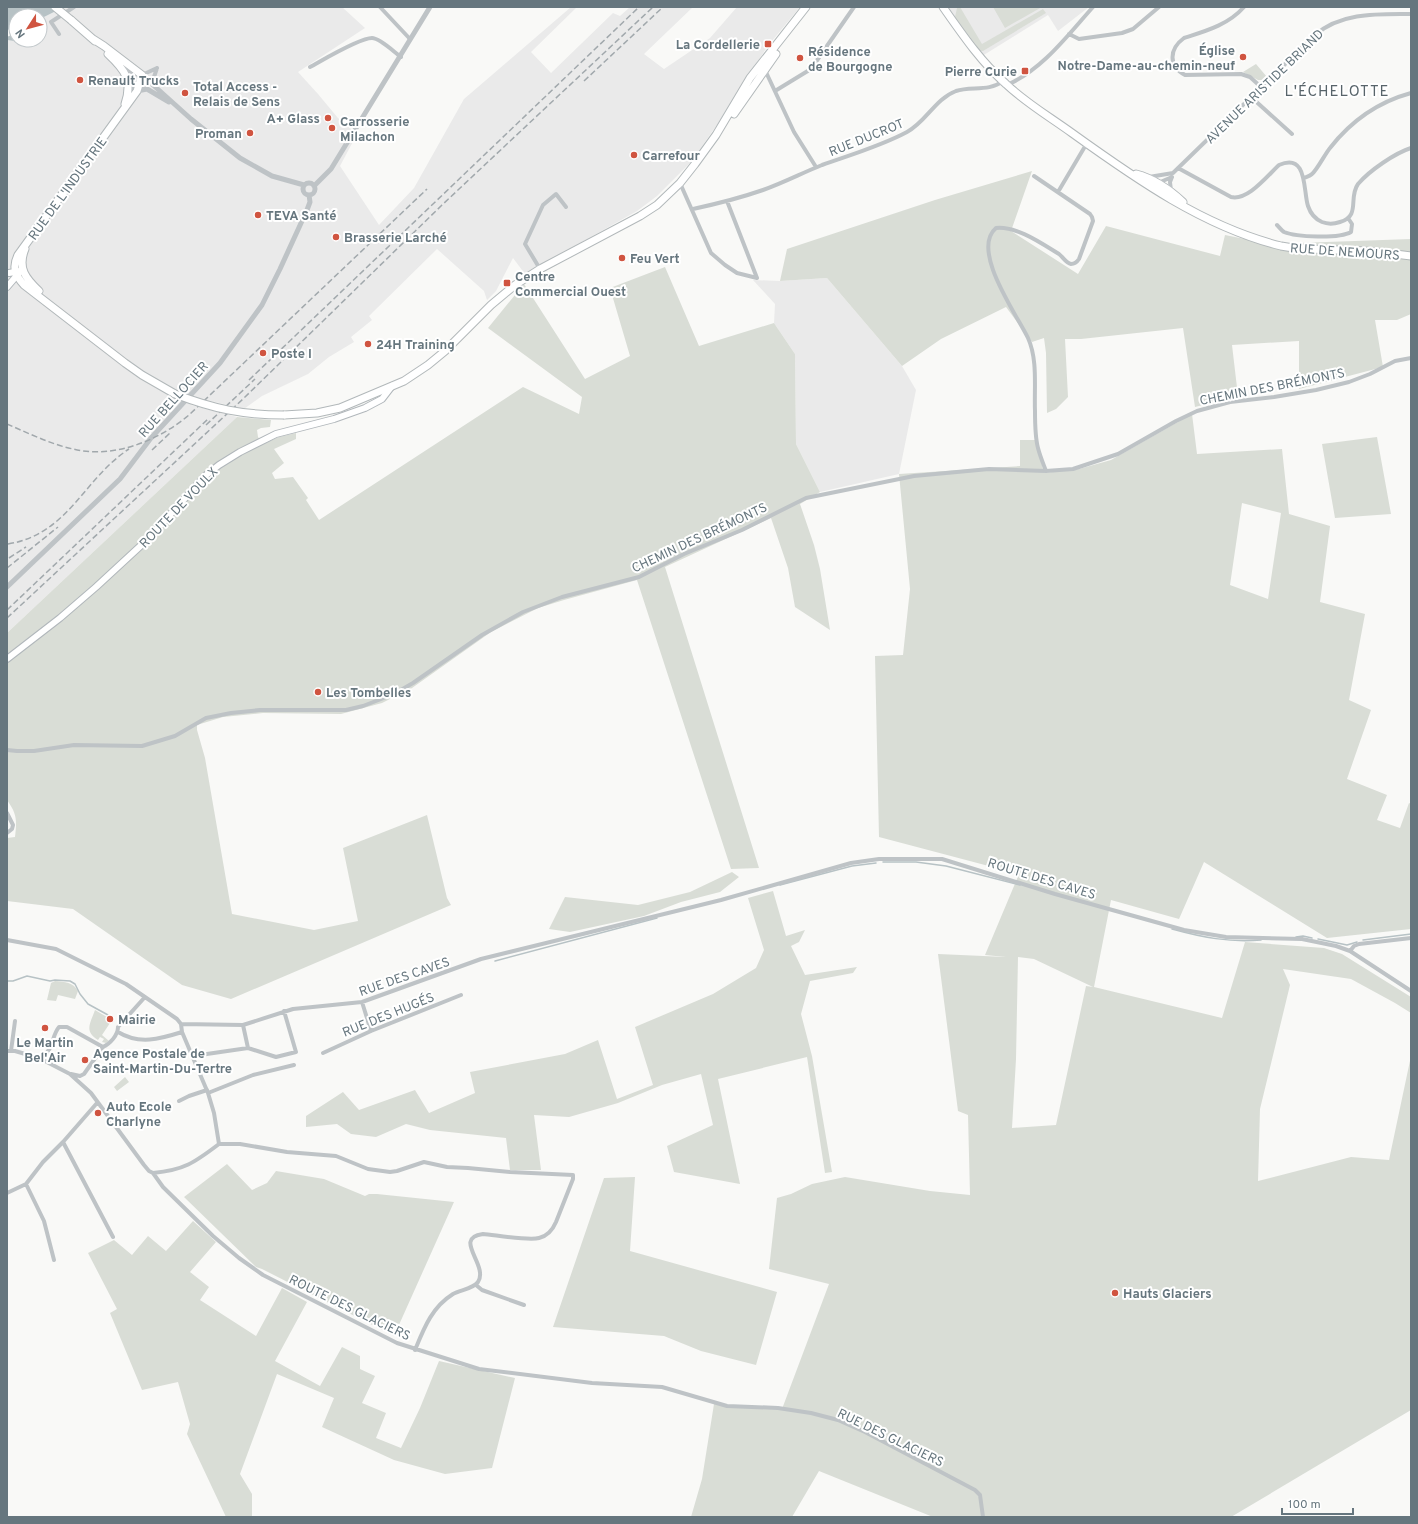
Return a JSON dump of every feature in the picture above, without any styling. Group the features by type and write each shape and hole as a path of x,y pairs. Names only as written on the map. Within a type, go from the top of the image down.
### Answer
{"main road":[{"path":"55,7 93,39 120,65 127,77 129,91"},
{"path":"716,135 750,78 806,7"},
{"path":"14,273 24,285 142,375 176,394 204,404 238,412 255,414 284,415 317,413 340,408 392,386 428,365 445,351 491,304 515,285 540,269 640,216 657,205 680,183 733,114 810,7"},
{"path":"945,8 969,44 1005,83 1087,143 1130,172 1154,180 1171,191 1192,209"},
{"path":"93,39 104,46 140,80"},
{"name":"RUE DE L'INDUSTRIE","path":"14,273 27,243 137,91 140,80"},
{"name":"RUE DE L'INDUSTRIE","path":"123,110 129,91"},
{"name":"RUE DE NEMOURS","path":"1154,180 1206,218 1239,234 1283,246 1374,251 1411,256"},
{"path":"7,286 14,273"},
{"path":"14,273 29,282 71,320"},
{"path":"7,286 24,285"},
{"name":"ROUTE DE VOULX","path":"7,659 60,618 96,587 148,539 205,476 219,465 240,452 276,434 334,420 365,408 382,399 392,386"}],"street":[{"path":"59,34 51,22 74,7"},
{"path":"380,7 410,38"},
{"path":"304,185 303,192 309,195 314,192 314,186 331,169 430,7"},
{"path":"775,91 811,69 854,7"},
{"name":"RUE DUCROT","path":"693,209 765,190 816,168 876,146 907,132 944,98 957,91 991,87 1005,83 1038,67 1093,7"},
{"path":"1069,34 1079,39 1109,36 1128,31 1159,7"},
{"path":"1244,7 1233,18 1220,26 1184,38 1175,46 1173,50 1173,61 1178,70 1185,75 1241,74 1250,77 1261,87"},
{"name":"AVENUE ARISTIDE BRIAND","path":"1172,175 1314,35 1332,23 1355,17 1411,14"},
{"path":"310,67 349,46 372,38 378,40 400,57"},
{"path":"120,65 140,80 148,89 172,103"},
{"path":"129,91 140,80 157,68 152,83"},
{"path":"765,70 794,132 816,168"},
{"path":"140,80 152,83 172,103 240,158 272,176 304,185 309,182 314,186"},
{"path":"137,91 148,89"},
{"path":"1304,178 1313,174 1335,142 1354,123 1376,106 1411,93"},
{"path":"1252,97 1292,134"},
{"path":"1058,192 1087,143"},
{"path":"1178,168 1231,197 1236,198 1247,195 1279,165 1290,163 1300,169 1304,178 1308,206 1316,218 1328,224 1340,222 1348,218 1353,212 1354,192 1364,178 1391,157 1411,148"},
{"path":"1154,180 1172,175"},
{"path":"1171,191 1170,182 1172,175"},
{"path":"1034,176 1092,217 1093,221 1079,260 1076,263 1071,264 1060,255 1019,230 1011,228 996,228 991,232 988,241 989,254 996,277 1006,299 1029,339 1032,350 1034,362 1037,446 1046,471"},
{"path":"680,183 693,209 711,253 737,273 757,278 727,201"},
{"path":"540,269 525,244 543,205 556,194 566,207"},
{"name":"RUE BELLOCIER","path":"7,587 120,479 151,438 220,363 248,325 271,289 307,210 310,202 309,195"},
{"path":"1277,225 1283,231 1302,236 1345,235 1352,230 1352,224 1348,218"},
{"name":"CHEMIN DES BRÉMONTS","path":"7,750 34,751 74,745 142,746 175,736 206,718 231,713 260,710 346,710 363,706 394,694 413,683 482,635 523,612 562,597 639,577 684,554 742,530 799,501 832,492 914,476 998,469 1046,471 1073,469 1118,454 1176,420 1197,411 1230,402 1316,390 1349,382 1370,374 1395,361 1411,358"},
{"path":"7,813 13,825 12,829 7,833"},
{"name":"ROUTE DES CAVES","path":"658,916 721,900 851,863 879,859 942,859 1055,894 1184,930 1226,937 1302,939 1336,946 1350,951 1411,991"},
{"name":"RUE DES CAVES","path":"181,1024 243,1025 284,1011 299,1008 362,1002 481,959 658,916"},
{"path":"1350,951 1354,946 1359,944 1411,938"},
{"path":"7,940 56,949 111,975 177,1019 181,1024 182,1032 207,1091 214,1113 218,1144"},
{"name":"RUE DES HUGÉS","path":"323,1053 371,1031 461,995"},
{"path":"70,1074 80,1076 84,1074 103,1047 108,1045 118,1032 118,1027 145,997"},
{"path":"362,1002 371,1031"},
{"path":"193,1056 248,1048 276,1057 296,1052 284,1011"},
{"path":"9,1051 15,1021"},
{"path":"243,1025 248,1048"},
{"path":"43,1056 48,1051 55,1032 59,1027 67,1027 103,1047"},
{"path":"118,1032 132,1039 144,1040 168,1037 182,1032"},
{"name":"ROUTE DES GLACIERS","path":"9,1051 39,1058 70,1074 91,1093 144,1166 153,1173 163,1187 213,1236 239,1258 263,1275 397,1343 415,1350 479,1369 592,1383 662,1387 695,1396"},
{"path":"179,1102 189,1096 253,1075 294,1065"},
{"path":"7,1192 26,1184 43,1162 63,1142 97,1102"},
{"path":"63,1142 113,1237"},
{"path":"153,1173 181,1169 192,1164 218,1144 240,1144 287,1152 336,1156 368,1169 390,1172 424,1162 447,1167 573,1175 573,1179 556,1222 553,1228 546,1235 535,1239 483,1234 474,1237 470,1245 470,1249 478,1263 480,1271 479,1279 476,1285 453,1294 438,1306 428,1319 415,1350"},
{"path":"26,1184 44,1221 54,1260"},
{"path":"476,1285 482,1290 524,1305"},
{"name":"RUE DES GLACIERS","path":"695,1396 727,1406 778,1408 811,1413 838,1420 865,1432 975,1490 980,1495 983,1517"}],"shaded area":[{"path":"7,7 64,7 48,15 48,8 8,8 7,30"},
{"path":"64,7 342,7 365,28 298,72 338,118 357,134 340,166 379,225 414,188 464,99 571,7 577,7 531,52 551,73 613,13 620,16 630,7 693,7 644,54 664,69 710,38 737,7 800,7 767,47 728,109 691,162 657,196 637,211 525,274 513,258 496,291 487,300 484,291 437,249 369,316 372,320 351,337 354,342 329,357 308,374 262,396 244,409 199,398 191,405 237,417 7,633 7,40 8,48 48,48 48,15"},
{"path":"941,7 1089,7 1058,31 1048,15 979,58"},
{"path":"960,7 982,44 1043,9 1046,13 983,51 980,51 955,17 957,8"},
{"path":"993,7 1042,7 1005,28"},
{"path":"1256,64 1267,77 1263,80 1258,80 1243,72"},
{"path":"1032,171 1011,231 1078,274 1106,226 1220,256 1225,235 1270,244 1411,239 1411,314 1397,320 1375,320 1383,367 1299,389 1299,341 1232,345 1238,396 1195,407 1183,328 1081,339 1065,339 1068,397 1056,409 1047,413 1046,353 1044,338 1032,342 1006,307 941,339 902,366 827,278 780,281 787,249 935,200"},
{"path":"665,267 699,346 774,323 795,354 796,444 820,492 800,504 814,545 820,569 830,630 795,607 788,568 771,518 665,567 759,868 731,869 637,580 538,608 491,632 412,688 382,703 341,714 263,713 223,717 197,725 205,758 232,914 314,930 358,921 343,848 427,815 447,898 451,905 231,999 182,985 73,909 7,901 7,838 15,837 16,817 7,800 7,633 237,417 271,420 270,427 257,430 258,437 263,444 279,437 296,433 296,439 274,449 284,463 272,473 275,479 293,477 308,498 306,500 319,520 523,387 579,414 582,397 488,328 524,284 585,379 630,356 610,288"},
{"path":"827,278 902,366 916,390 899,474 820,492 796,444 795,354 774,323 775,304 753,280 780,281"},
{"path":"1192,414 1197,454 1282,449 1289,514 1330,526 1320,602 1365,614 1349,700 1371,710 1347,779 1387,795 1377,820 1400,828 1409,803 1411,804 1411,929 1327,938 1204,862 1179,919 1111,900 1094,987 1222,1018 1245,942 1324,948 1342,954 1411,997 1411,1013 1351,979 1283,969 1290,985 1260,1109 1258,1181 1351,1157 1389,1160 1411,1056 1411,1410 1231,1517 933,1517 819,1471 792,1517 691,1517 702,1479 714,1404 782,1409 829,1284 769,1269 777,1198 791,1194 812,1184 845,1177 930,1191 970,1195 968,1115 958,1111 938,954 1006,957 985,955 1019,874 879,837 875,656 903,655 910,589 899,474 1020,466 1020,440 1036,440 1044,473 1079,469 1111,460","holes":["1242,503 1281,513 1268,599 1230,585","1018,957 1034,959 1093,987 1086,986 1056,1125 1012,1128 1016,1059"]},
{"path":"1377,437 1391,514 1335,518 1322,444"},
{"path":"732,872 739,877 720,892 681,902 644,916 570,932 549,929 565,897 638,905 690,892"},
{"path":"773,891 786,936 805,930 799,942 791,946 805,975 857,967 853,973 810,981 801,1014 812,1056 832,1172 825,1173 807,1057 718,1079 740,1184 674,1172 667,1146 713,1125 701,1074 662,1085 618,1103 569,1117 534,1115 541,1170 510,1170 506,1138 430,1130 406,1124 376,1137 351,1134 337,1124 306,1127 306,1116 343,1092 359,1110 415,1090 429,1113 475,1093 470,1072 565,1054 598,1040 617,1099 653,1085 635,1027 713,994 756,968 764,950 748,898"},
{"path":"55,981 68,983 74,986 78,991 75,999 58,995 56,1001 47,1000 51,983"},
{"path":"95,1010 112,1020 102,1035 109,1041 106,1043 102,1042 104,1039 100,1037 98,1040 94,1037 89,1027"},
{"path":"125,1077 129,1082 117,1091 114,1087"},
{"path":"227,1164 252,1190 267,1183 276,1171 324,1179 365,1196 369,1194 377,1194 454,1202 394,1336 256,1267 184,1197"},
{"path":"635,1177 630,1251 777,1292 756,1365 701,1351 664,1336 553,1327 604,1178"},
{"path":"193,1221 216,1242 190,1272 209,1287 200,1300 256,1336 282,1288 307,1302 275,1361 320,1386 342,1347 360,1356 360,1369 375,1376 362,1403 386,1413 376,1438 401,1448 420,1408 439,1361 515,1378 492,1468 445,1474 394,1460 322,1427 334,1398 277,1374 240,1474 252,1494 252,1517 226,1517 187,1434 190,1424 178,1382 142,1390 110,1313 117,1309 88,1253 114,1240 132,1255 148,1236 166,1251"}],"waterway":[{"path":"883,862 916,862 946,866 1020,885"},
{"path":"780,885 852,866 876,863"},
{"path":"495,961 657,918"},
{"path":"1172,929 1216,939 1238,941 1261,940"},
{"path":"1363,940 1411,934"},
{"path":"1296,937 1303,936 1312,938"},
{"path":"1318,939 1347,945 1357,942"},
{"path":"7,981 13,981 27,976 50,981 70,981 75,984 80,994 88,1004 108,1015"}],"railway":[{"path":"249,380 639,7"},
{"path":"7,618 243,399 442,205 653,7"},
{"path":"584,81 663,7"},
{"path":"7,424 39,438 73,449 104,452 134,446 163,433 189,415 427,189"},
{"path":"206,425 255,379"},
{"path":"7,610 208,419"},
{"path":"152,450 170,433"},
{"path":"8,544 29,538 46,529 74,504 113,461 129,449"},
{"path":"7,568 58,527"},
{"path":"9,558 26,547"}],"place":[{"name":"La Cordellerie","path":"768,44"},
{"name":"Église Notre-Dame-au-chemin-neuf","path":"1243,57"},
{"name":"Résidence de Bourgogne","path":"800,58"},
{"name":"Pierre Curie","path":"1025,71"},
{"name":"Renault Trucks","path":"80,80"},
{"name":"Total Access - Relais de Sens","path":"185,93"},
{"name":"A+ Glass","path":"328,118"},
{"name":"Carrosserie Milachon","path":"332,128"},
{"name":"Proman","path":"250,133"},
{"name":"Carrefour","path":"634,155"},
{"name":"TEVA Santé","path":"258,215"},
{"name":"Brasserie Larché","path":"336,237"},
{"name":"Feu Vert","path":"622,258"},
{"name":"Centre Commercial Ouest","path":"507,283"},
{"name":"24H Training","path":"368,344"},
{"name":"Poste I","path":"263,353"},
{"name":"Les Tombelles","path":"318,692"},
{"name":"Mairie","path":"110,1019"},
{"name":"Le Martin Bel'Air","path":"45,1028"},
{"name":"Agence Postale de Saint-Martin-Du-Tertre","path":"85,1060"},
{"name":"Auto Ecole Charlyne","path":"98,1113"},
{"name":"Hauts Glaciers","path":"1115,1293"}],"district":[{"name":"L'ÉCHELOTTE","path":"1337,91"}]}
